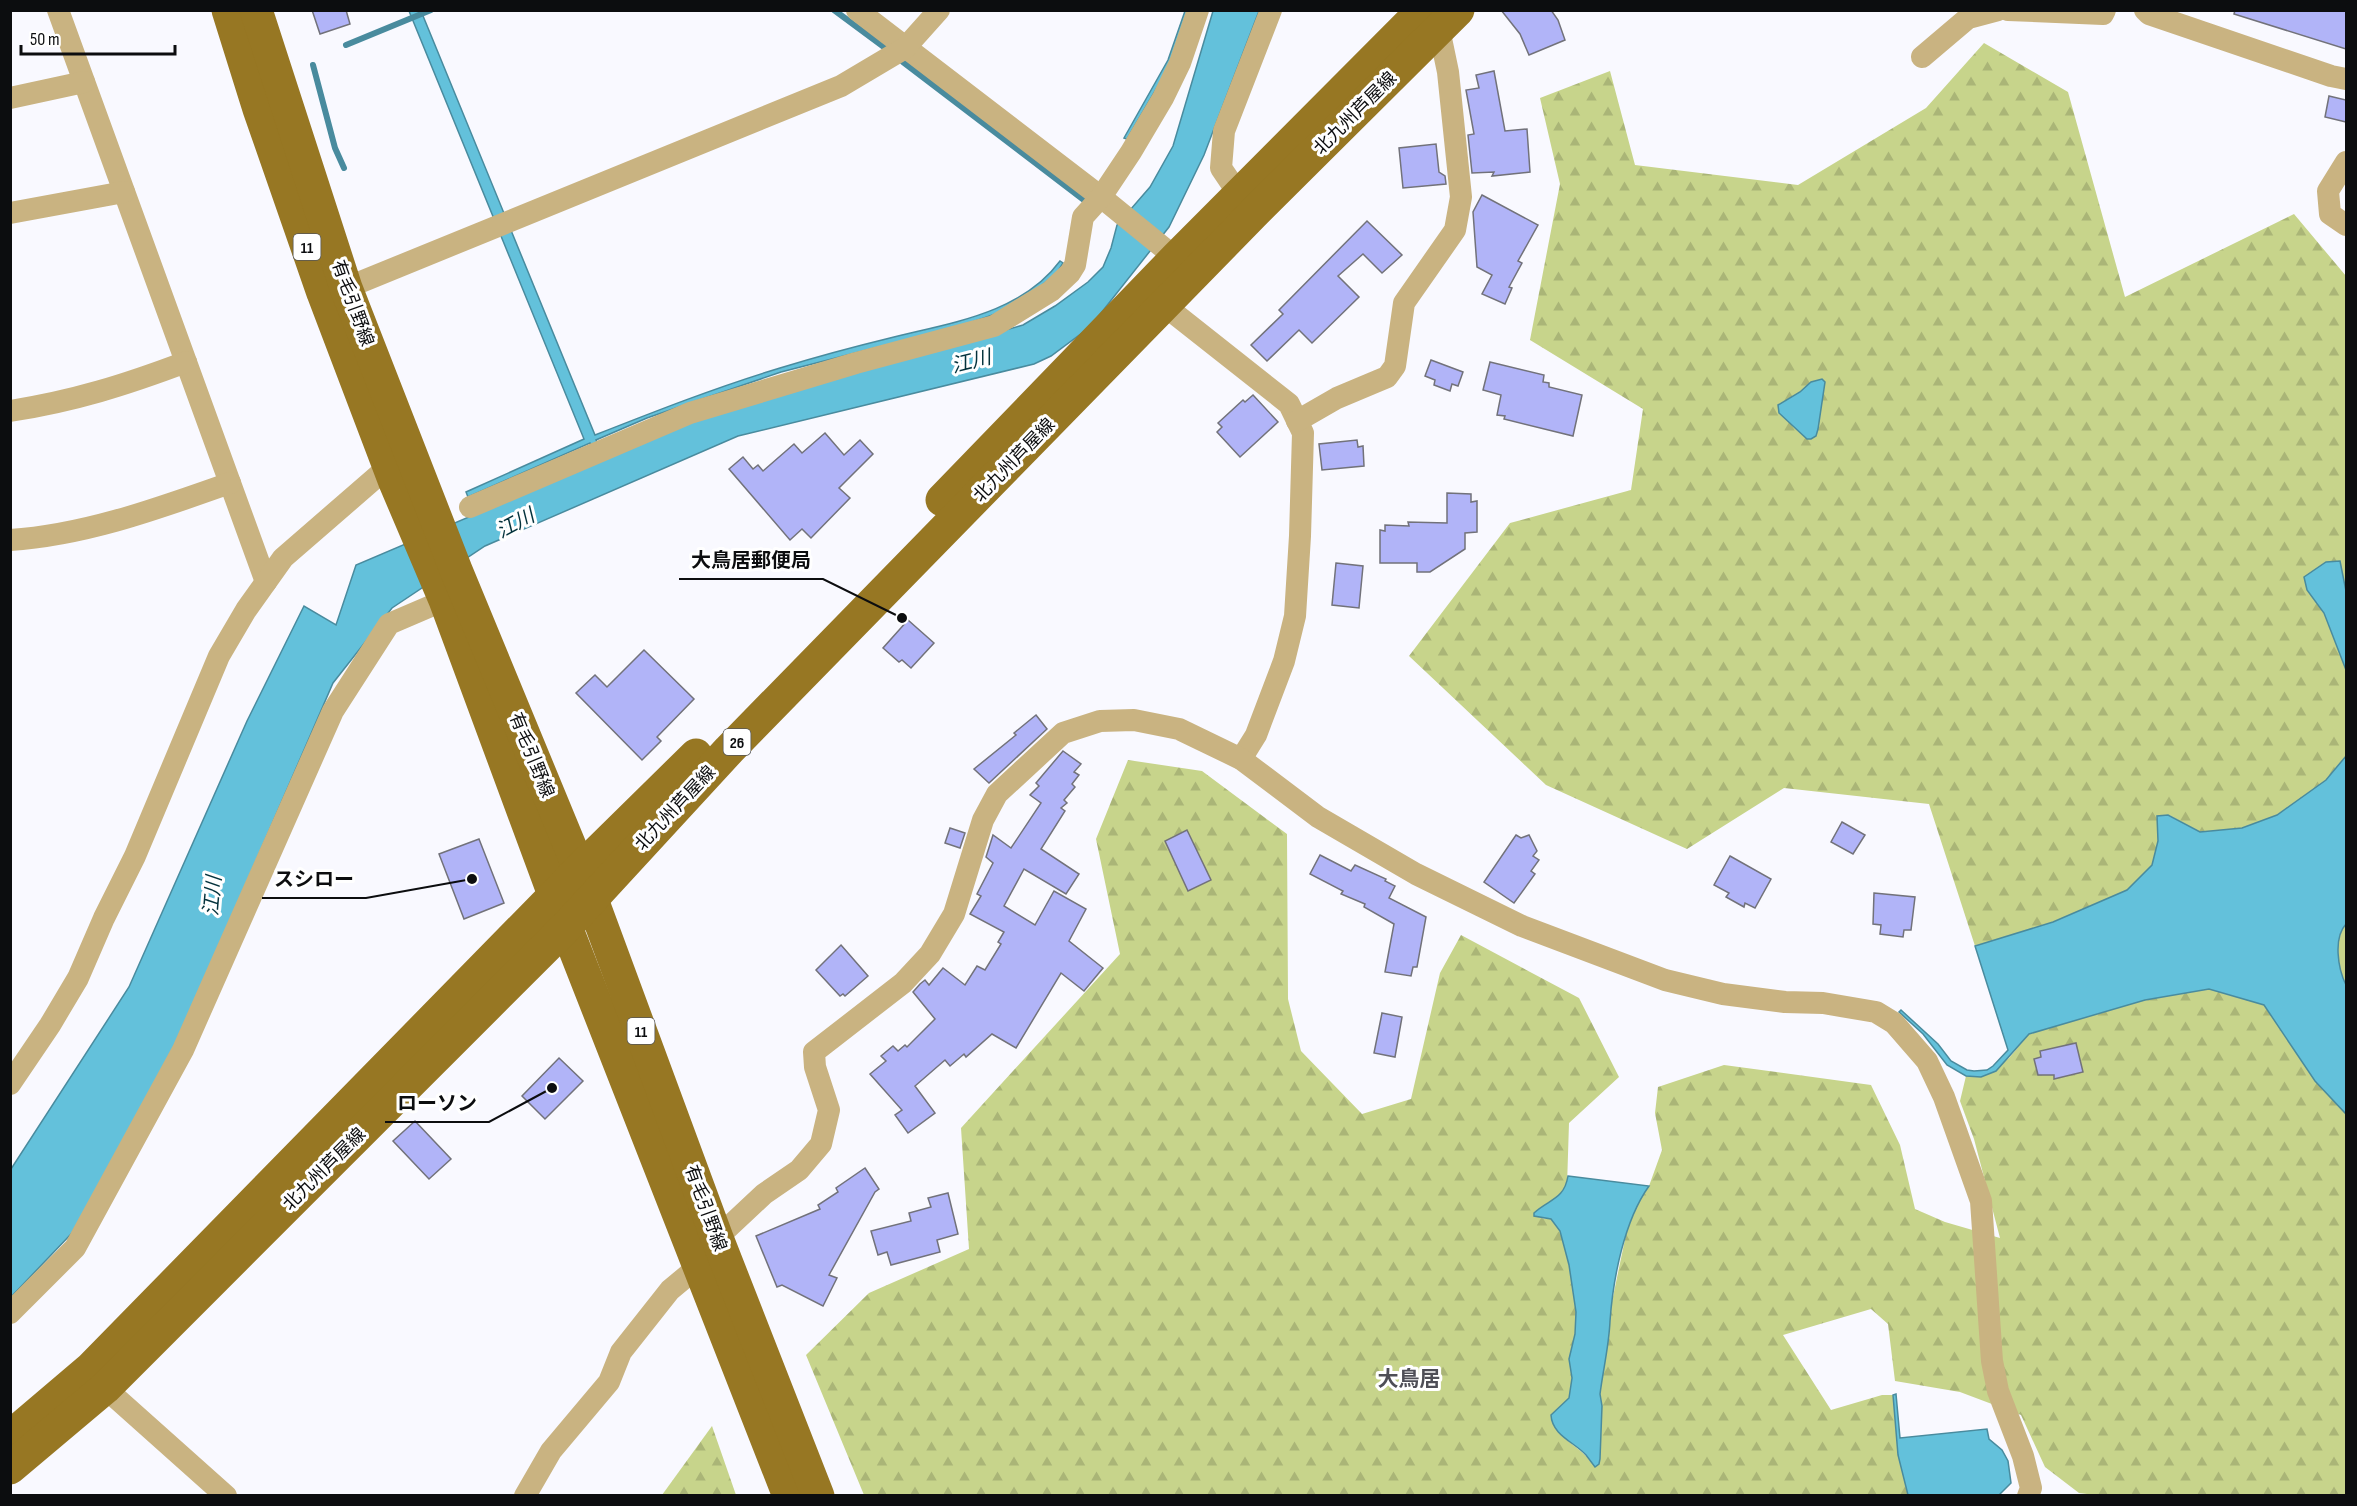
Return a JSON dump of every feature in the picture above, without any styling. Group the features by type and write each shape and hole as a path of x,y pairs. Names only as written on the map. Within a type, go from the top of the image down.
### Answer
{"main road":[{"name":"有毛引野線","path":"228,10 259,109 323,293 402,466"},
{"name":"有毛引野線","path":"256,10 402,466 446,584 566,927 789,1496"},
{"name":"北九州芦屋線","path":"10,1437 91,1368 555,894 585,884 729,750 1165,306 1246,205 1440,17"},
{"name":"北九州芦屋線","path":"10,1468 105,1388 566,927 585,884 714,736 1166,250 1246,205"},
{"name":"有毛引野線","path":"446,584 585,884 717,1238 818,1496"}],"street":[{"path":"58,10 266,582"},
{"path":"858,10 1101,197 1166,250"},
{"path":"346,288 841,86 905,48 939,10"},
{"path":"470,507 690,414 856,363 994,326 1052,291 1075,265 1083,217 1101,197 1163,98 1180,63 1198,10"},
{"path":"1246,205 1221,168 1224,131 1271,10"},
{"path":"1922,57 1968,18 1998,10"},
{"path":"2008,10 2103,14 2105,10"},
{"path":"2145,10 2149,14 2346,79"},
{"path":"1297,421 1337,398 1387,377 1395,366 1404,303 1455,230 1461,197 1440,17"},
{"path":"10,98 84,82"},
{"path":"2346,162 2328,191 2330,214 2346,225"},
{"path":"10,213 124,192"},
{"path":"1165,306 1289,404 1303,434 1295,616 1284,661 1256,735 1241,759"},
{"path":"10,411 55,404 115,388 186,362"},
{"path":"10,1084 50,1025 78,978 104,918 135,856 219,656 246,610 283,558 402,466"},
{"path":"10,540 82,529 148,512 230,483"},
{"path":"10,1313 75,1248 183,1050 333,711 389,624 446,584"},
{"path":"525,1496 551,1452 609,1382 621,1352 670,1290 700,1265 717,1238 764,1194 799,1170 821,1144 829,1110 815,1066 814,1052 903,983 930,954 954,914 983,820 997,794 1063,733 1100,721 1134,720 1179,729 1241,759 1318,818 1416,874 1522,926 1665,980 1723,993 1785,1002 1823,1003 1876,1012 1894,1023 1927,1061 1944,1096 1981,1201 1992,1361 1998,1391 2023,1456 2031,1488 2028,1496"},
{"path":"105,1388 226,1496"}],"green space":[{"path":"1984,43 2068,92 2125,297 2294,214 2346,276 2346,591 2341,573 2307,590 2324,613 2346,670 2346,756 2326,780 2277,815 2242,828 2200,832 2169,815 2158,841 2152,865 2127,890 2053,922 1975,946 1929,804 1784,788 1687,849 1546,785 1409,656 1510,523 1631,490 1643,409 1530,340 1560,184 1540,98 1610,71 1635,165 1798,185 1926,108"},
{"path":"1128,760 1202,771 1287,834 1288,999 1301,1051 1362,1114 1411,1099 1440,973 1461,935 1579,998 1619,1077 1569,1123 1567,1186 1555,1200 1537,1210 1540,1218 1551,1219 1560,1231 1569,1265 1576,1312 1575,1334 1569,1359 1572,1378 1569,1398 1551,1415 1561,1435 1590,1461 1601,1422 1600,1394 1610,1311 1628,1225 1649,1186 1662,1150 1655,1113 1658,1087 1724,1065 1871,1085 1900,1145 1915,1209 1945,1222 2000,1238 1974,1139 1960,1101 1966,1076 1981,1077 2009,1058 2029,1034 2145,1000 2209,989 2264,1005 2315,1081 2346,1114 2346,1495 2103,1496 2079,1493 2045,1467 2021,1415 1960,1392 1895,1381 1888,1324 1871,1309 1783,1335 1831,1410 1882,1395 1893,1395 1898,1455 1908,1495 864,1495 806,1355 869,1293 969,1249 961,1128 1120,954 1096,839"},
{"path":"2346,924 2346,985 2341,971 2338,945 2339,937"},
{"path":"712,1426 736,1495 662,1495"}],"water":[{"name":"江川","path":"409,11 421,11 595,435 756,375 983,314 1025,293 1044,279 1060,261 1063,263 1057,273 1037,289 1001,312 961,326 781,372 647,418 596,440 605,459 709,414 1023,325 1055,306 1088,282 1103,267 1117,225 1150,187 1173,146 1213,11 1259,11 1204,155 1169,227 1090,327 1051,356 1034,364 738,436 485,546 392,608 333,683 169,1062 72,1233 11,1297 11,1169 129,987 247,721 304,606 336,625 356,565 598,462 590,443 468,497 466,492 584,439"},
{"path":"1185,11 1191,11 1168,69 1127,139 1124,138 1168,60"},
{"path":"1822,379 1825,382 1818,429 1816,436 1807,439 1779,413 1778,405 1800,392 1811,382"},
{"path":"2340,561 2346,591 2346,670 2324,613 2307,590 2304,577 2326,562"},
{"path":"2346,756 2346,924 2339,937 2338,954 2346,985 2346,1114 2315,1081 2264,1005 2209,989 2145,1000 2029,1034 1996,1071 1981,1077 1966,1076 1947,1065 1923,1034 1899,1012 1901,1010 1938,1044 1951,1061 1967,1070 1987,1070 2008,1050 1975,946 2053,922 2127,890 2152,865 2158,841 2157,816 2168,815 2200,832 2242,828 2277,815 2326,780"},
{"path":"1568,1176 1649,1186 1640,1200 1626,1233 1617,1269 1600,1394 1602,1406 1600,1459 1599,1464 1595,1467 1586,1455 1559,1433 1552,1422 1551,1415 1569,1398 1572,1378 1569,1359 1575,1334 1576,1312 1569,1265 1560,1231 1551,1219 1534,1216 1534,1213 1559,1195"},
{"path":"1896,1394 1900,1438 1987,1429 1989,1439 2002,1450 2008,1461 2011,1483 1999,1495 1908,1495 1898,1455 1893,1395"}],"building":[{"path":"312,10 346,10 350,24 320,34"},
{"path":"1501,10 1551,10 1558,20 1565,40 1529,55 1520,34"},
{"path":"2235,10 2346,10 2346,49 2234,14"},
{"path":"1494,71 1505,131 1527,129 1530,172 1492,176 1494,172 1472,173 1468,135 1474,134 1466,90 1479,88 1476,75"},
{"path":"2329,96 2346,100 2346,122 2325,117"},
{"path":"1436,144 1439,172 1445,176 1446,184 1403,188 1399,148"},
{"path":"1482,195 1538,225 1518,261 1522,263 1509,287 1512,288 1505,304 1482,294 1492,275 1477,267 1473,212"},
{"path":"1367,221 1402,255 1382,273 1363,254 1338,276 1359,297 1312,343 1299,330 1267,361 1251,345 1283,314 1279,310"},
{"path":"1431,360 1463,372 1458,386 1452,384 1450,391 1434,385 1435,380 1425,376"},
{"path":"1490,362 1544,375 1543,382 1549,383 1549,387 1582,395 1573,436 1504,419 1505,416 1497,415 1501,395 1483,390"},
{"path":"1253,395 1278,422 1240,457 1217,432 1222,427 1218,423 1243,400 1245,402"},
{"path":"825,433 844,455 860,440 873,454 839,488 850,498 811,538 802,529 790,540 729,469 743,457 753,469 758,465 763,471 794,444 802,453"},
{"path":"1357,440 1358,447 1363,446 1364,466 1322,470 1319,444"},
{"path":"1447,493 1471,494 1471,502 1477,501 1477,532 1465,533 1465,549 1430,572 1417,572 1417,563 1380,563 1380,530 1385,531 1385,525 1409,526 1408,522 1447,523"},
{"path":"1336,563 1363,566 1359,608 1332,605"},
{"path":"908,620 934,643 911,668 902,660 899,662 883,648"},
{"path":"644,650 694,699 657,737 661,741 642,760 576,693 595,675 607,687"},
{"path":"1036,715 1047,729 989,783 974,769 1016,735 1014,733"},
{"path":"1063,751 1081,764 1074,772 1079,775 1072,784 1075,787 1064,800 1067,803 1061,808 1065,811 1041,849 1079,874 1066,894 1024,869 1004,906 1035,925 1054,891 1086,909 1069,941 1103,968 1084,991 1061,973 1016,1048 992,1034 966,1057 964,1054 950,1066 945,1060 915,1086 935,1113 908,1133 895,1115 902,1110 870,1074 886,1061 881,1056 893,1046 898,1051 905,1045 907,1047 935,1019 913,992 920,984 925,980 929,985 943,968 965,985 977,966 985,970 1001,944 998,942 1004,932 970,914 981,896 977,894 993,863 986,857 993,835 1011,848 1041,803 1030,795 1039,786 1036,783"},
{"path":"1842,822 1865,835 1853,854 1831,842"},
{"path":"950,828 965,833 960,848 945,843"},
{"path":"1187,830 1211,880 1188,891 1165,841"},
{"path":"1516,835 1521,838 1529,835 1537,851 1533,856 1539,860 1531,871 1535,874 1514,903 1484,882"},
{"path":"479,839 504,903 464,919 439,854"},
{"path":"1320,855 1351,871 1355,865 1386,879 1385,881 1395,886 1389,898 1426,917 1417,967 1413,967 1411,976 1385,972 1394,924 1364,907 1365,904 1341,894 1343,891 1310,874"},
{"path":"1730,856 1771,879 1755,908 1745,903 1744,907 1726,897 1729,893 1714,885"},
{"path":"1874,893 1915,897 1911,930 1904,930 1903,937 1880,934 1881,925 1873,924"},
{"path":"841,945 868,976 845,996 843,994 840,996 816,970"},
{"path":"1382,1013 1402,1017 1395,1057 1374,1053"},
{"path":"2076,1043 2083,1072 2054,1079 2054,1075 2038,1075 2034,1059 2041,1057 2040,1051"},
{"path":"559,1058 583,1081 545,1119 522,1096"},
{"path":"415,1121 451,1159 429,1179 393,1141"},
{"path":"865,1168 879,1189 875,1192 829,1275 837,1278 823,1306 782,1285 777,1287 756,1236 820,1209 818,1205 838,1192 836,1188"},
{"path":"948,1193 958,1234 937,1240 940,1252 891,1265 887,1252 878,1255 871,1231 911,1221 909,1213 931,1207 928,1198"}],"waterway":[{"path":"346,45 431,10"},
{"path":"834,10 888,50"},
{"path":"903,62 1084,200"},
{"path":"313,65 335,148 344,168"}],"place":[{"name":"大鳥居郵便局","path":"902,618"},
{"name":"スシロー","path":"472,879"},
{"name":"ローソン","path":"552,1088"}],"district":[{"name":"大鳥居","path":"1409,1379"}]}
